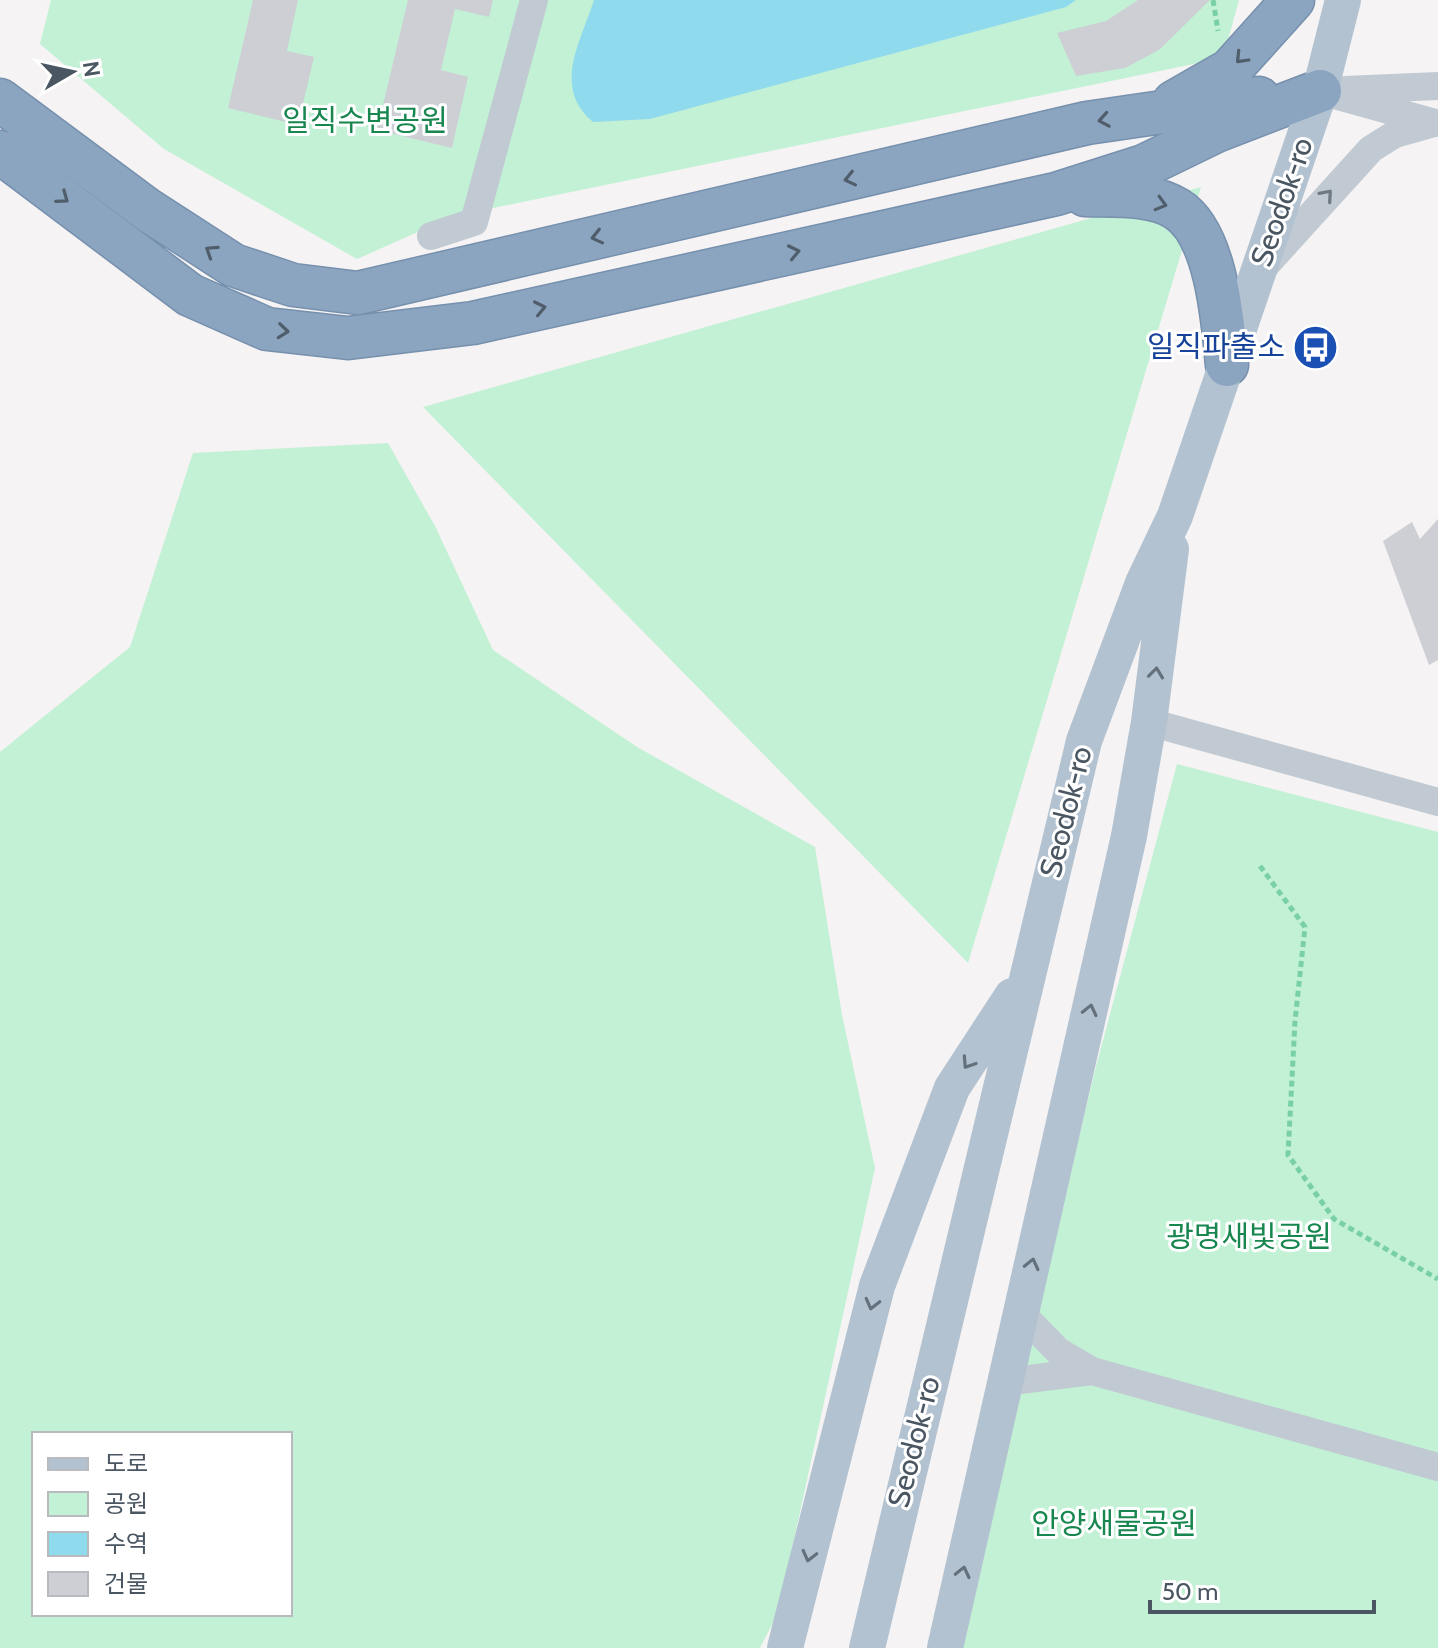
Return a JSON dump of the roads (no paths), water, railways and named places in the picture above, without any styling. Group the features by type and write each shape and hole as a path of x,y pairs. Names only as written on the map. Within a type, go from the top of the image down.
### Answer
{"highway":[{"path":"1157,111 1230,70 1293,0"},
{"path":"0,100 148,210 233,265 293,285 358,293 1087,123 1320,91"},
{"path":"0,152 190,295 267,329 348,338 473,323 1056,194 1144,166 1216,131 1320,91"},
{"path":"1056,194 1139,198 1177,209 1194,228 1219,284 1227,365"}],"main road":[{"name":"Seodok-ro","path":"867,1648 1084,741 1143,583 1175,516 1320,91 1343,0"},
{"path":"945,1648 1129,836 1149,722 1175,516"},
{"path":"785,1648 877,1286 952,1088 1026,974"}],"street":[{"path":"431,236 474,222 534,0"},
{"path":"1320,91 1438,86"},
{"path":"1320,91 1436,123"},
{"path":"1257,275 1371,149 1395,134 1436,123"},
{"path":"1149,722 1438,802"},
{"path":"1021,1313 1058,1351 1092,1371 1438,1467"},
{"path":"1006,1382 1092,1371"}],"water":[{"path":"594,0 1076,0 1066,7 650,119 593,122 581,109 572,80 577,49"}],"place":[{"name":"일직파출소","path":"1316,347"}],"park label":[{"name":"일직수변공원","path":"365,121"},
{"name":"광명새빛공원","path":"1249,1237"},
{"name":"안양새물공원","path":"1114,1524"}]}
